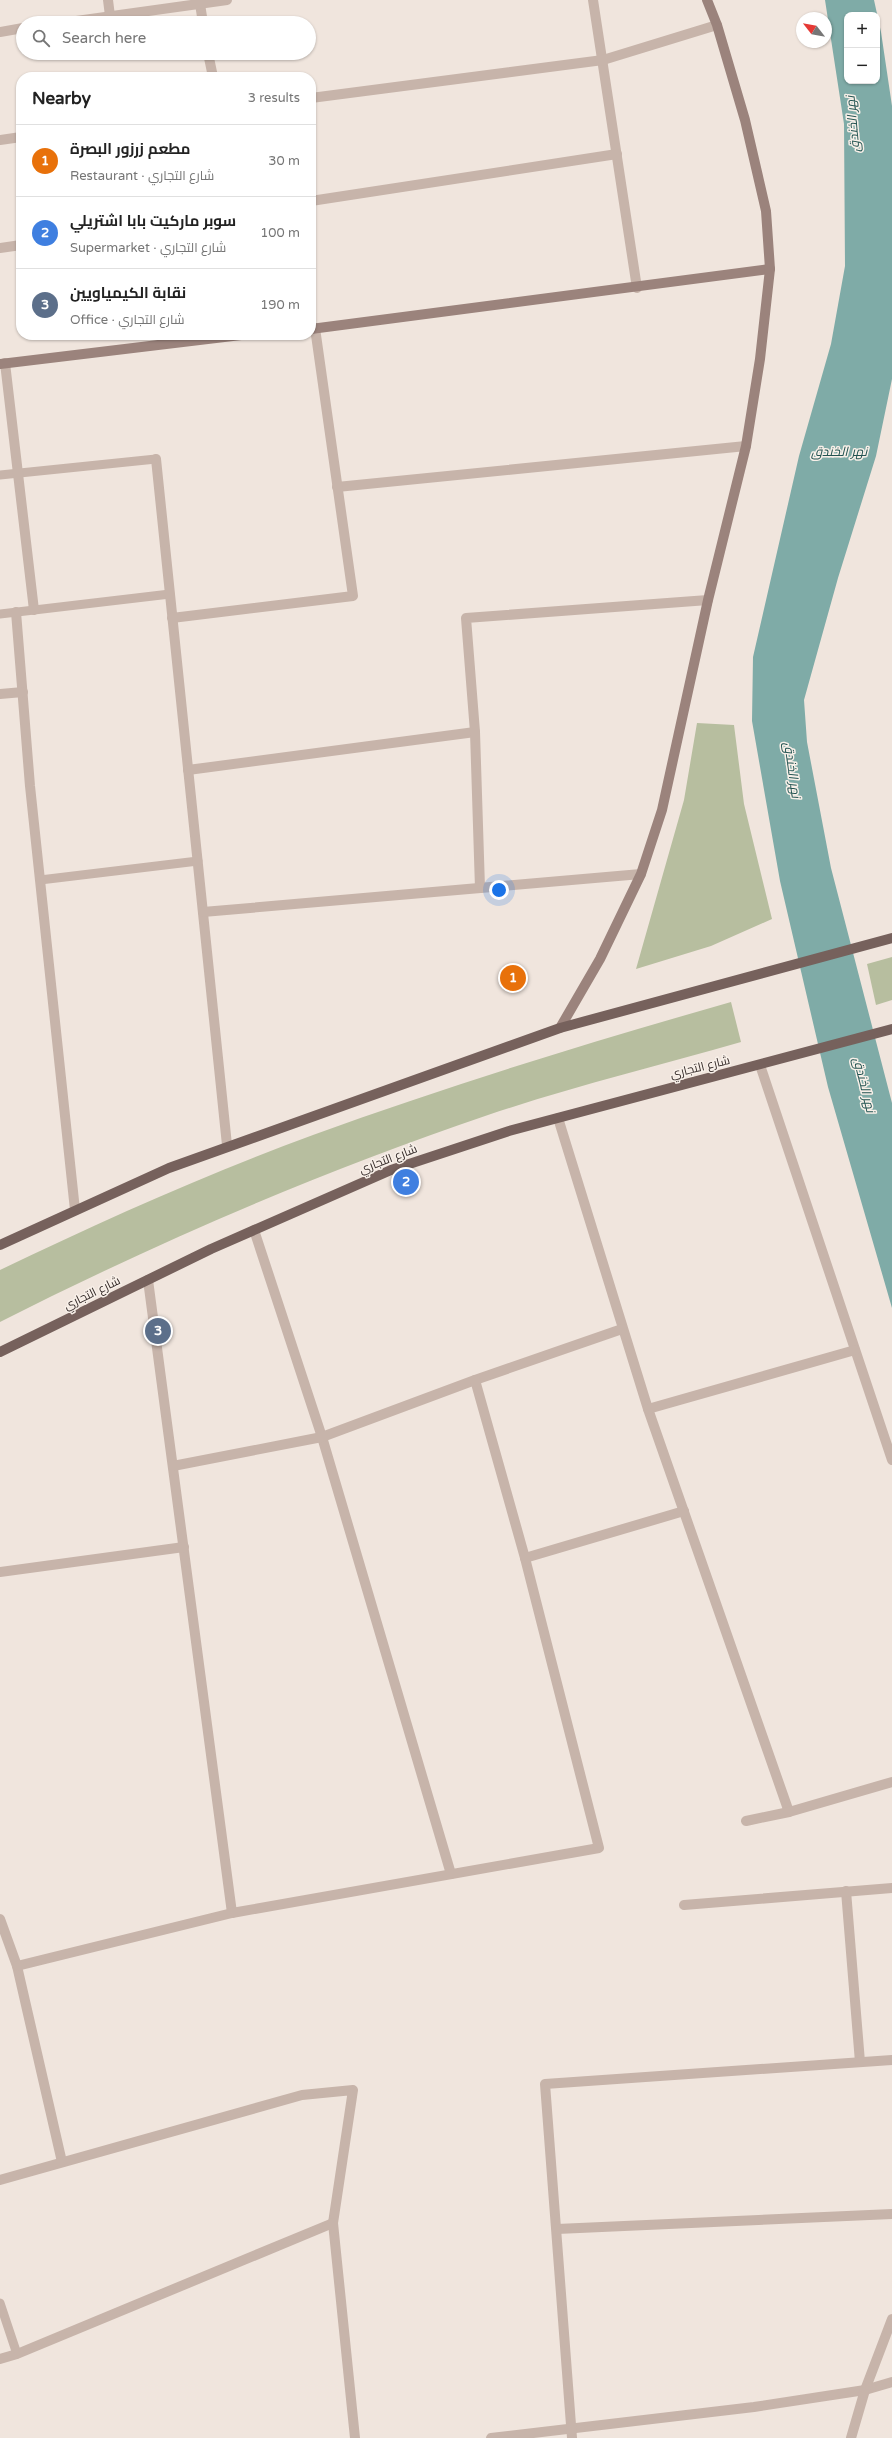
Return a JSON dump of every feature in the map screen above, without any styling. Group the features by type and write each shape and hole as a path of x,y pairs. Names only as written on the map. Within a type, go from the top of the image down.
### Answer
{"main road":[{"path":"560,1028 600,959 641,874 662,810 708,600 746,446 760,359 770,269 766,211 745,120 717,25 707,0"},
{"path":"316,328 637,288 770,269"},
{"path":"2,364 200,340"},
{"path":"0,1245 169,1168 227,1145 560,1028 892,938"},
{"name":"شارع التجاري","path":"0,1352 254,1230 390,1170 509,1130 760,1066 892,1030"}],"street":[{"path":"108,0 110,16 227,0"},
{"path":"593,0 637,288"},
{"path":"200,4 202,16"},
{"path":"316,97 603,60 717,25"},
{"path":"0,32 16,29"},
{"path":"209,60 212,72"},
{"path":"0,140 16,138"},
{"path":"316,200 617,154"},
{"path":"0,248 16,245"},
{"path":"172,618 353,596 315,340"},
{"path":"2,364 19,473 34,610"},
{"path":"337,488 746,446"},
{"path":"156,459 227,1145"},
{"path":"480,888 475,732 466,618 708,600"},
{"path":"16,612 40,880 75,1210"},
{"path":"0,694 23,692"},
{"path":"188,770 475,732"},
{"path":"203,912 641,874"},
{"path":"760,1066 892,1460"},
{"path":"558,1118 622,1329 648,1409 789,1812"},
{"path":"254,1230 322,1437 451,1874"},
{"path":"148,1280 232,1913"},
{"path":"173,1466 322,1437 475,1380 622,1329"},
{"path":"648,1409 855,1350"},
{"path":"17,1966 232,1913 599,1848 526,1558 475,1380"},
{"path":"526,1558 684,1511"},
{"path":"0,1572 184,1547"},
{"path":"746,1821 789,1812 892,1782"},
{"path":"684,1905 892,1888"},
{"path":"846,1891 860,2062"},
{"path":"0,1919 17,1966 62,2162"},
{"path":"572,2434 545,2084 892,2060"},
{"path":"0,2180 302,2095 353,2090 333,2223 355,2438"},
{"path":"557,2229 892,2214"},
{"path":"0,2359 17,2354 333,2223"},
{"path":"851,2438 865,2390 892,2319"},
{"path":"491,2438 572,2434 865,2390 891,2382"}],"lane":[{"path":"0,474 156,459"},
{"path":"0,614 170,594"},
{"path":"40,880 198,861"},
{"path":"0,2303 17,2354"}],"green space":[{"path":"697,723 734,725 744,804 772,919 711,946 636,969 684,800"},
{"path":"892,957 892,1000 876,1005 867,964"},
{"path":"731,1002 741,1042 519,1105 363,1160 301,1184 180,1236 59,1292 0,1322 0,1270 155,1199 273,1150 416,1099 573,1048"}],"water":[{"name":"نهر الخندق","path":"825,0 874,0 877,12 844,12 844,84 880,84 880,27 892,106 892,379 876,456 838,578 804,700 807,742 831,868 892,1103 892,1308 828,1087 780,881 752,721 753,657 799,456 831,344 845,266 844,124 832,46 832,12 827,12"}],"place":[{"name":"مطعم زرزور البصرة","path":"513,978"},
{"name":"سوبر ماركيت بابا اشتريلي","path":"406,1182"},
{"name":"نقابة الكيمياويين","path":"158,1331"}]}
